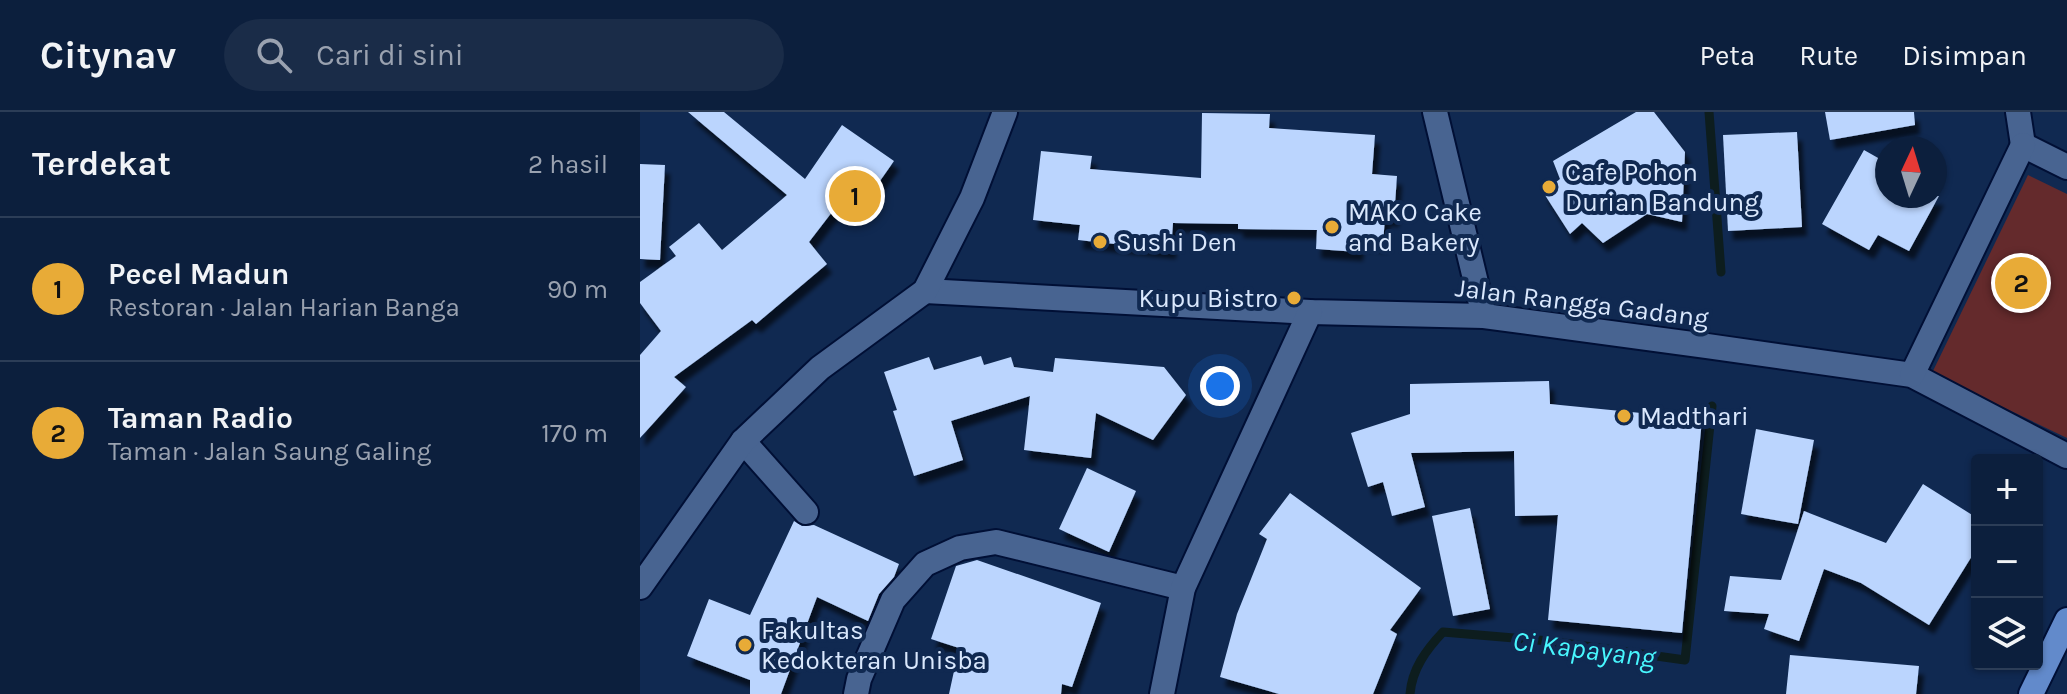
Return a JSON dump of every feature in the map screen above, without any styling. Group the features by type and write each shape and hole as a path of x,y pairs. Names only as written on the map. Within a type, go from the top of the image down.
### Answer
{"main road":[{"path":"2031,694 2067,620"}],"street":[{"path":"640,587 649,560 743,441 820,368 925,291 972,198 1005,112"},
{"path":"1435,112 1484,316"},
{"path":"1912,375 2023,145 2018,112"},
{"path":"2023,145 2067,167"},
{"name":"Jalan Rangga Gadang","path":"925,291 1310,312 1484,316 1912,375 2067,456"},
{"path":"1162,694 1183,588 1310,312"},
{"path":"743,441 806,512"},
{"path":"856,694 859,679 893,600 925,564 960,548 996,542 1183,588"}],"shaded area":[{"path":"2028,175 2067,194 2067,438 1932,373"}],"building":[{"path":"688,112 724,112 805,179 842,125 894,161 856,215 839,203 809,242 827,264 756,324 752,320 674,377 686,387 640,438 640,355 661,331 640,303 640,282 676,256 669,247 699,223 722,250 787,195"},
{"path":"1636,112 1654,112 1685,152 1682,222 1647,214 1603,243 1582,223 1570,234 1543,192 1560,179 1553,161"},
{"path":"1825,112 1914,112 1915,125 1830,140"},
{"path":"1202,113 1270,114 1269,128 1375,135 1372,174 1397,176 1394,218 1385,217 1383,244 1359,242 1358,252 1316,249 1317,230 1238,229 1238,224 1173,223 1171,250 1078,240 1080,225 1033,220 1041,151 1092,156 1090,169 1201,178"},
{"path":"1797,132 1802,227 1728,231 1723,135"},
{"path":"1864,150 1875,156 1875,208 1932,208 1909,251 1878,235 1869,250 1822,224"},
{"path":"640,164 665,165 660,260 640,259"},
{"path":"981,356 984,365 1011,357 1014,367 1053,372 1055,358 1164,367 1186,395 1153,440 1096,413 1091,458 1024,450 1030,396 951,421 963,460 914,476 884,372 929,357 934,370"},
{"path":"1549,381 1550,404 1702,419 1682,633 1548,620 1558,515 1515,516 1514,451 1411,453 1425,507 1392,516 1383,482 1368,487 1351,433 1410,414 1410,384"},
{"path":"1756,429 1814,440 1798,524 1741,514"},
{"path":"1087,468 1136,491 1109,552 1059,529"},
{"path":"1923,484 1971,514 1971,558 1929,625 1861,583 1824,569 1799,641 1764,629 1769,614 1724,611 1730,576 1781,580 1804,511 1886,543"},
{"path":"1290,493 1421,588 1390,630 1397,634 1373,694 1279,694 1220,677 1237,614 1267,539 1259,534"},
{"path":"1470,508 1490,609 1453,616 1432,516"},
{"path":"794,521 802,526 814,525 899,564 894,577 879,594 868,621 817,597 781,694 750,694 750,680 687,656 709,599 750,615"},
{"path":"977,560 1101,603 1072,687 1062,684 1061,694 949,694 959,648 931,639 956,566"},
{"path":"1790,655 1919,666 1916,694 1786,694"}],"waterway":[{"name":"Ci Kapayang","path":"1709,112 1721,272"},
{"name":"Ci Kapayang","path":"1410,694 1421,660 1443,632 1549,641 1685,660 1712,406"}],"place":[{"name":"Cafe Pohon Durian Bandung","path":"1549,187"},
{"name":"Pecel Madun","path":"855,196"},
{"name":"MAKO Cake and Bakery","path":"1332,227"},
{"name":"Sushi Den","path":"1100,242"},
{"name":"Taman Radio","path":"2021,283"},
{"name":"Kupu Bistro","path":"1294,298"},
{"name":"Madthari","path":"1624,416"},
{"name":"Fakultas Kedokteran Unisba","path":"745,645"}]}
